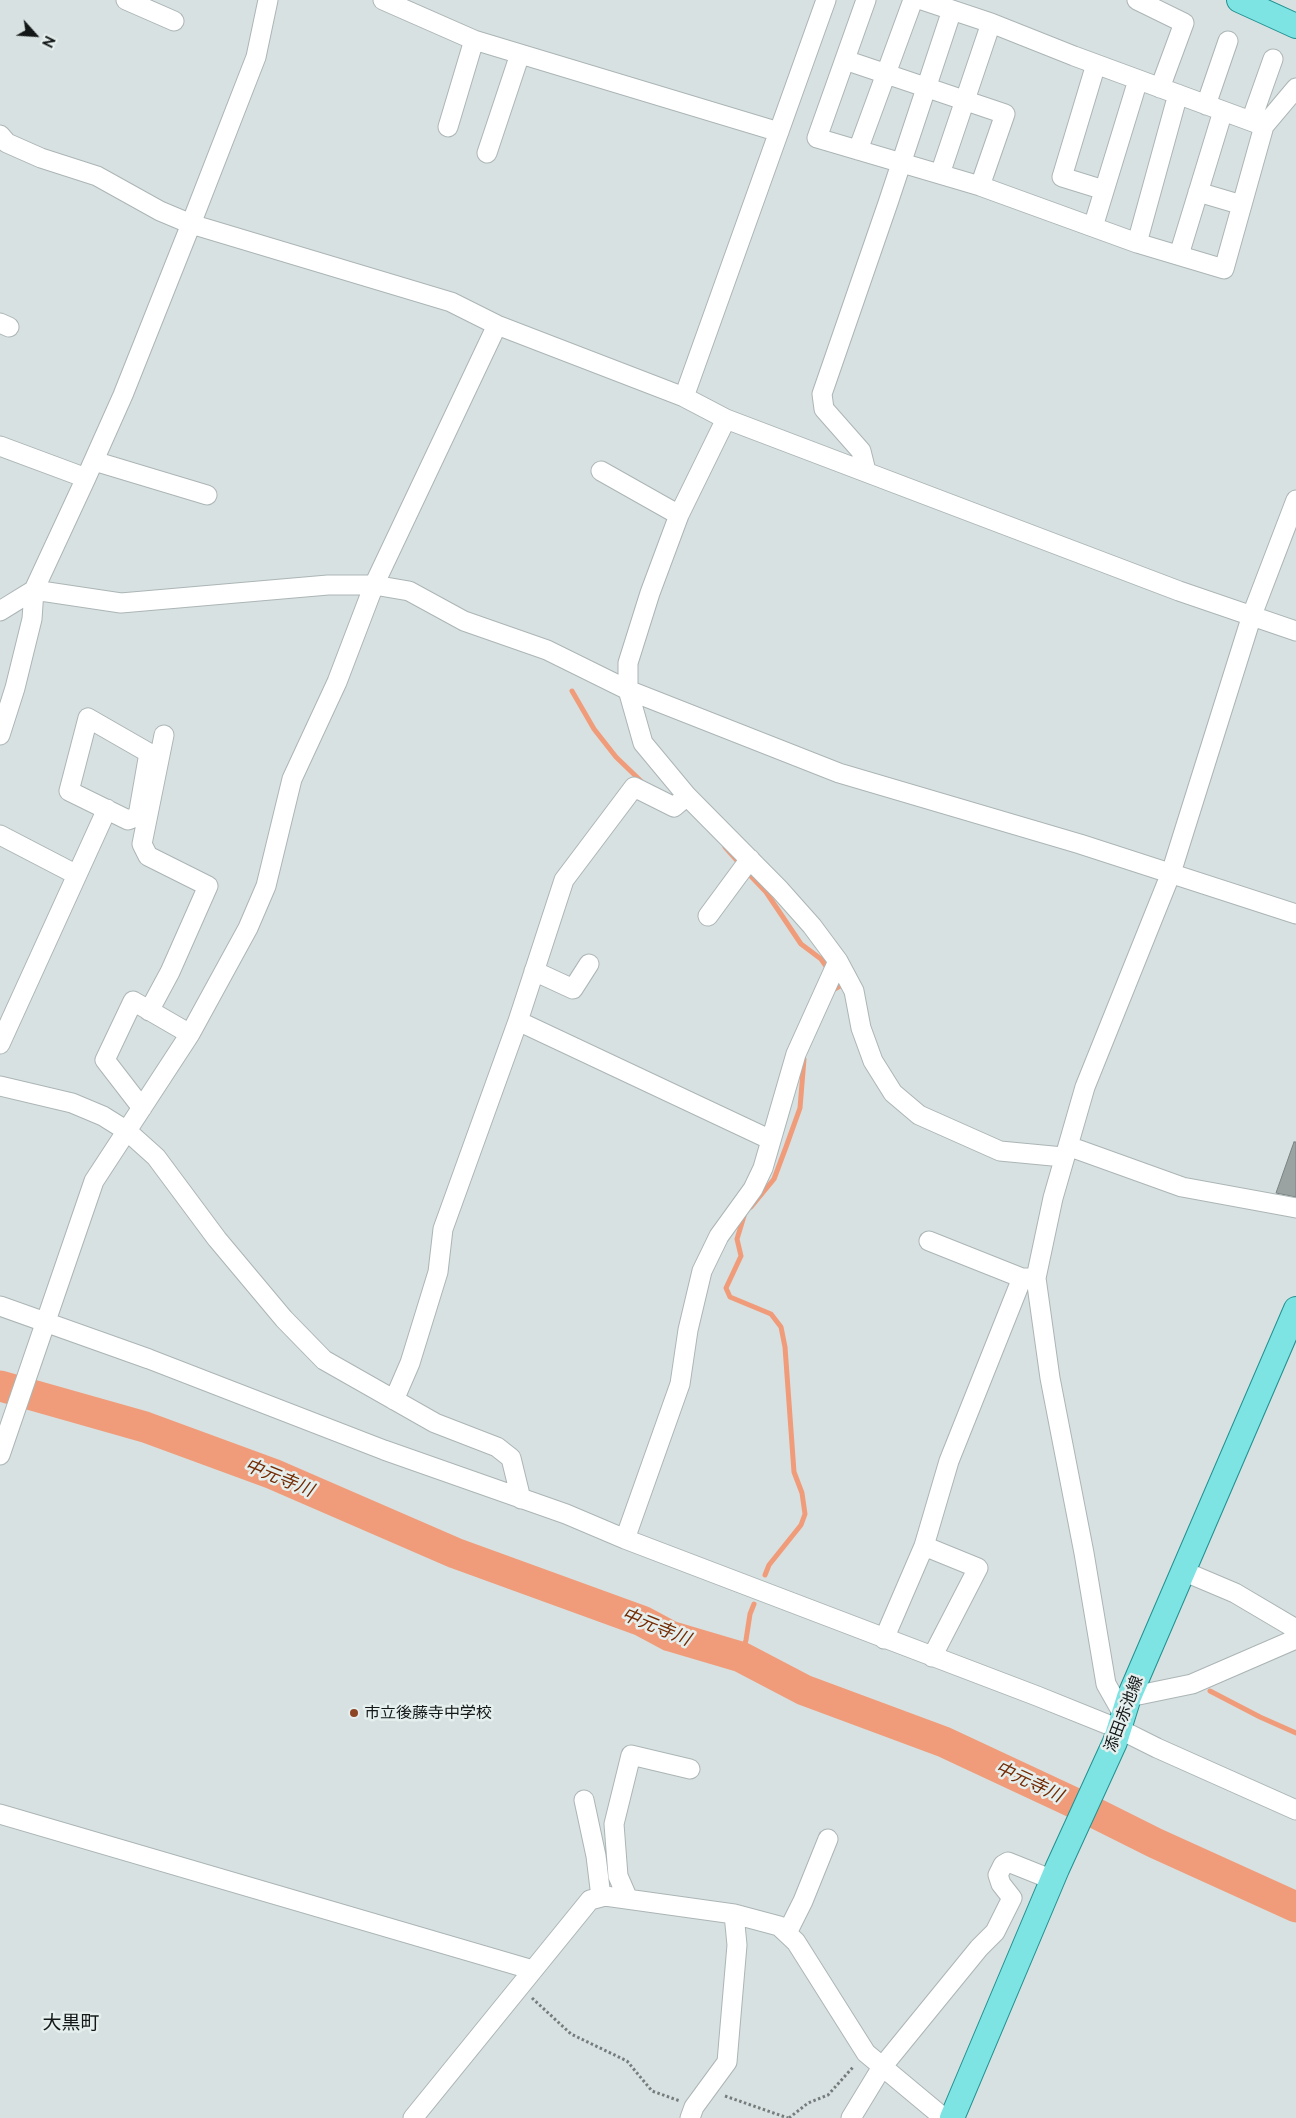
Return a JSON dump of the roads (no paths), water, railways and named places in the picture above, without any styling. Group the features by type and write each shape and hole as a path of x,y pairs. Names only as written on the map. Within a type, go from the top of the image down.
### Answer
{"main road":[{"path":"1239,0 1296,26"},
{"name":"添田赤池線","path":"952,2118 1296,1309"}],"street":[{"path":"126,0 174,21"},
{"path":"0,735 15,688 32,619 34,590 90,470 191,224 256,58 268,0"},
{"path":"383,0 474,40 779,132"},
{"path":"684,397 826,0"},
{"path":"866,0 817,138 980,186 1137,242 1224,269 1242,205 1273,59"},
{"path":"858,150 913,0"},
{"path":"922,0 991,23 1258,124"},
{"path":"1137,0 1184,23 1137,242"},
{"path":"866,471 861,450 824,409 822,394 902,163 952,10"},
{"path":"940,174 991,23"},
{"path":"448,127 474,40"},
{"path":"1179,255 1198,192 1228,41"},
{"path":"487,152 520,54"},
{"path":"845,60 1005,114 980,186"},
{"path":"1096,64 1062,177 1104,190"},
{"path":"1093,226 1138,80"},
{"path":"1258,124 1296,88"},
{"path":"0,134 7,143 40,158 97,176 160,211 191,224 451,302 497,325 684,397 726,419 866,471 927,497 1179,591 1296,631"},
{"path":"1198,192 1242,205"},
{"path":"0,1456 94,1181 190,1034 248,928 266,886 292,779 337,682 374,585 497,325"},
{"path":"726,419 678,515 650,593 628,663 628,690 642,743 687,796 750,859 812,926 838,961 854,991 861,1028 873,1061 892,1093 919,1115 1000,1150 1065,1151 1182,1187 1296,1208"},
{"path":"0,446 90,470 207,495"},
{"path":"601,471 678,515"},
{"path":"884,1639 924,1546 949,1461 1029,1278 1085,1087 1171,873 1252,616 1296,500"},
{"path":"0,611 34,590 121,603 328,585 374,585 409,591 464,621 547,650 628,690 839,773 1171,873 1296,914"},
{"path":"88,718 149,753 138,816 128,820 107,809 69,792 88,718"},
{"path":"150,1011 170,972 208,886 148,856 142,844 164,735"},
{"path":"394,1400 410,1363 438,1272 443,1229 518,1021 564,880 634,788 674,807 687,796"},
{"path":"0,1044 107,809"},
{"path":"0,835 77,875"},
{"path":"708,916 750,859"},
{"path":"625,1539 680,1384 688,1330 702,1271 719,1236 753,1189 763,1168 796,1054 838,961"},
{"path":"534,971 574,988 589,964"},
{"path":"142,1108 105,1060 133,1001 190,1034"},
{"path":"518,1021 771,1140"},
{"path":"0,1086 72,1102 103,1116 127,1131 156,1157 217,1239 284,1319 324,1360 435,1423 497,1447 511,1458 521,1499"},
{"path":"929,1241 1029,1278"},
{"path":"1029,1278 1084,1553 1106,1684 1121,1720"},
{"path":"0,1306 43,1329 566,1514 625,1539 932,1657 1121,1720 1157,1748 1296,1810"},
{"path":"924,1546 978,1568 932,1657"},
{"path":"1183,1571 1235,1594 1296,1629"},
{"path":"1121,1720 1192,1684 1296,1639"},
{"path":"628,1899 618,1876 614,1824 631,1755 690,1769"},
{"path":"584,1800 596,1856 601,1897"},
{"path":"0,1814 533,1970"},
{"path":"787,1933 803,1901 828,1839"},
{"path":"851,2118 876,2061 995,1932 1012,1898 1001,1884 998,1875 1003,1865 1008,1862 1055,1875"},
{"path":"413,2118 590,1900 601,1897 734,1914 780,1926 796,1942 876,2061 944,2118"},
{"path":"692,2113 727,2062 737,1945 734,1914"}],"waterway":[{"path":"572,691 594,729 616,757 643,783"},
{"path":"725,847 741,865"},
{"path":"746,871 766,892 801,944 821,959 828,969"},
{"path":"831,991 840,986 835,978"},
{"path":"751,1207 774,1179 800,1108 804,1059"},
{"path":"744,1216 737,1239 741,1256 726,1288 730,1297 771,1314 781,1327 785,1347 794,1472 802,1493 805,1514 801,1525 769,1565 765,1575"},
{"name":"中元寺川","path":"0,1386 145,1427 273,1474 455,1553 642,1621 670,1636 741,1657 804,1690 944,1742 1155,1843 1296,1907"},
{"path":"741,1657 750,1614 754,1604"},
{"path":"1210,1691 1296,1733"}],"place":[{"name":"市立後藤寺中学校","path":"354,1713"}],"district":[{"name":"大黒町","path":"71,2023"}]}
